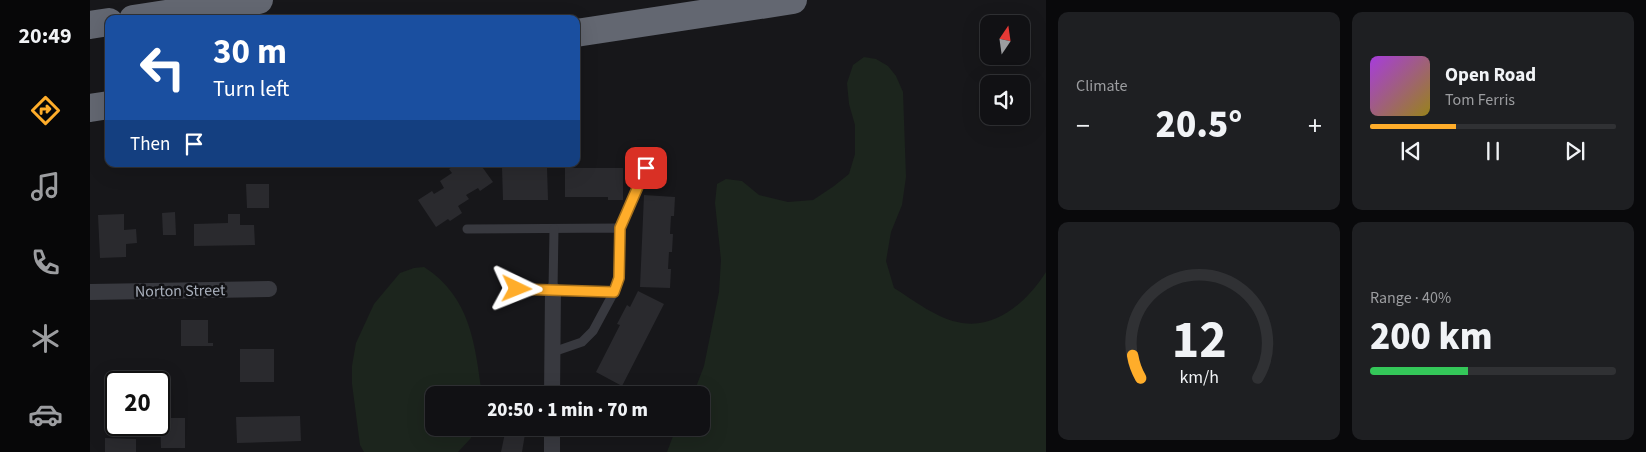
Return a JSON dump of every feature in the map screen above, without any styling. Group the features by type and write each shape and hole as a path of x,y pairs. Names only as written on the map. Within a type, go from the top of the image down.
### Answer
{"highway":[{"path":"160,15 259,0"},
{"path":"580,32 794,0"},
{"path":"90,25 105,23"},
{"path":"90,108 105,106"}],"street":[{"name":"Norton Street","path":"90,292 269,289"},
{"path":"552,386 553,290"},
{"path":"552,436 552,452"}],"lane":[{"path":"553,352 575,345 588,337 614,292 619,278 620,228 646,168"},
{"path":"467,229 620,228"},
{"path":"553,290 554,229"},
{"path":"517,289 614,292"}],"shaded area":[{"path":"864,57 876,59 888,66 896,76 903,92 906,177 902,205 891,232 886,261 894,288 926,309 944,318 975,324 1000,317 1011,310 1031,292 1046,272 1046,452 667,452 673,436 710,436 710,386 696,386 704,366 719,292 721,260 715,203 717,184 726,179 742,181 759,195 788,202 813,200 849,174 855,154 855,125 849,104 847,83 853,65"},
{"path":"424,267 440,279 452,293 461,308 473,340 481,386 425,386 425,436 472,436 458,452 364,452 360,445 352,384 352,366 356,343 374,304 400,273"}],"building":[{"path":"452,167 482,167 493,182 480,191 478,188 466,195 469,199 458,206 462,213 436,227 418,200 432,191 434,194 444,188 440,181 452,173 449,169"},
{"path":"502,168 547,168 548,200 503,200"},
{"path":"565,168 623,168 623,200 608,200 608,197 565,197"},
{"path":"246,184 269,184 269,208 247,208"},
{"path":"644,195 675,197 674,216 671,216 670,234 673,234 672,252 669,252 668,269 671,269 670,288 640,287"},
{"path":"175,212 176,235 163,235 162,213"},
{"path":"124,214 124,230 136,229 137,243 126,244 126,257 100,258 98,215"},
{"path":"228,214 240,214 240,225 254,225 255,245 194,246 194,224 228,223"},
{"path":"638,291 664,304 622,386 596,372 620,325 617,324 627,305 630,307"},
{"path":"181,320 208,320 208,343 213,343 213,346 181,346"},
{"path":"240,349 274,349 274,382 240,382"},
{"path":"300,416 301,441 237,443 236,417"},
{"path":"170,418 185,418 185,448 161,448 161,436 170,436"},
{"path":"504,436 525,436 522,452 501,452"},
{"path":"105,438 136,439 136,452 105,452"}],"route":[{"path":"517,289 614,292 620,269 620,228 646,168"}]}
